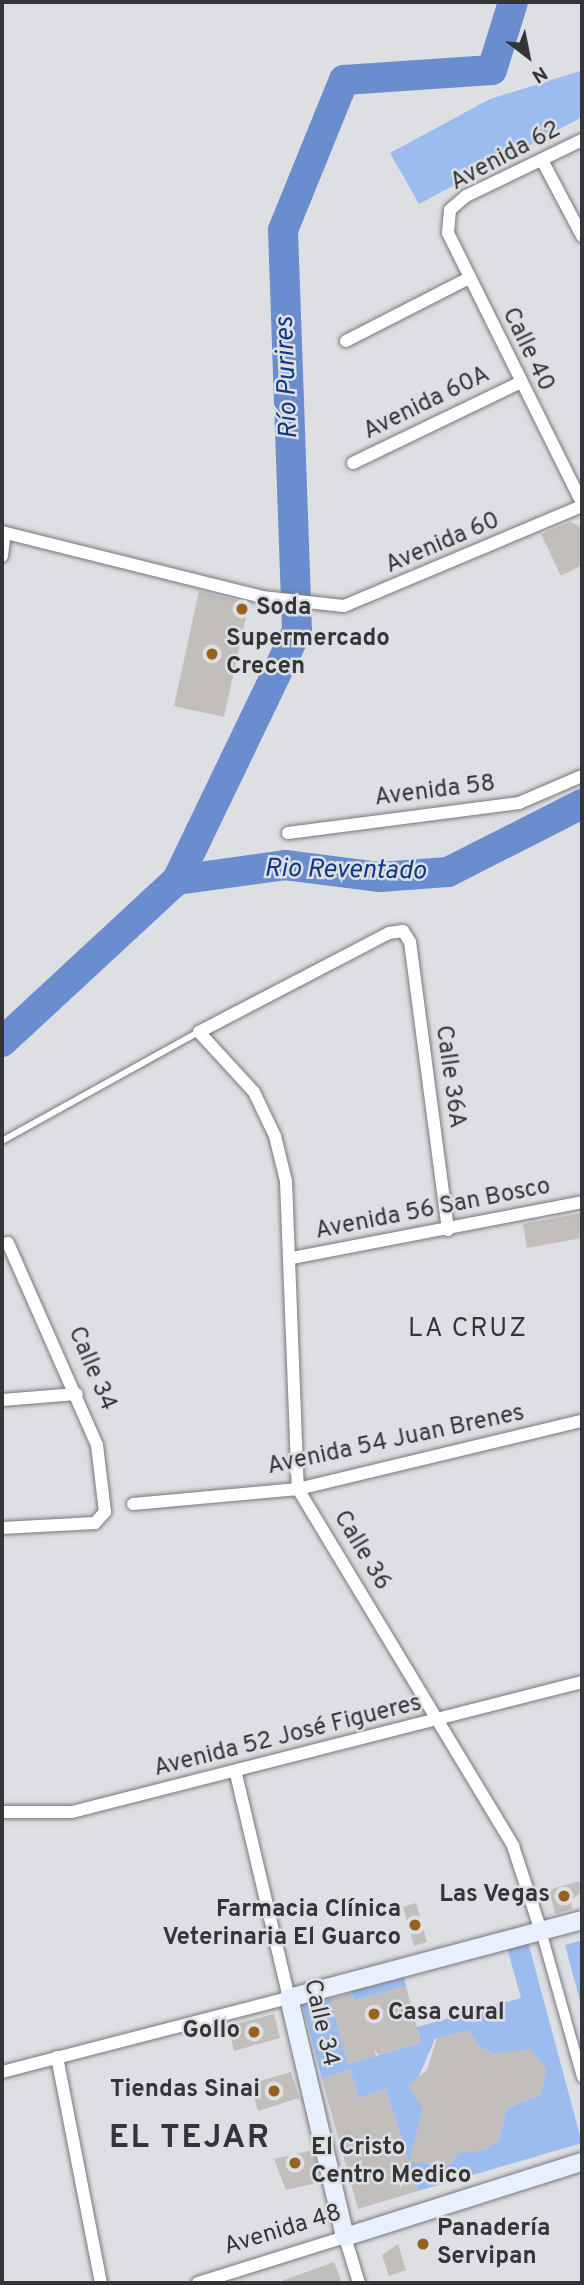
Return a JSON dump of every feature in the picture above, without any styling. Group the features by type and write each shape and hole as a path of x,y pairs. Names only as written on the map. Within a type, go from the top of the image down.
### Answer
{"main road":[{"path":"289,1998 582,1920"},
{"name":"Calle 34","path":"289,1998 345,2237"},
{"name":"Avenida 48","path":"345,2237 582,2162"}],"street":[{"name":"Avenida 62","path":"450,210 582,140"},
{"path":"543,162 582,236"},
{"name":"Calle 40","path":"450,210 448,233 519,383 582,505"},
{"path":"346,341 469,278"},
{"name":"Avenida 60A","path":"353,463 519,383"},
{"name":"Avenida 60","path":"4,533 262,597 317,607 374,597 582,505"},
{"path":"2,556 4,533"},
{"name":"Avenida 58","path":"288,832 519,803 582,776"},
{"name":"Calle 36A","path":"199,1032 389,933 403,931 410,942 448,1230"},
{"name":"Calle 36","path":"199,1032 254,1092 275,1136 292,1258 299,1489 440,1720 513,1846 541,1931 582,2077"},
{"name":"Avenida 56 San Bosco","path":"292,1258 582,1202"},
{"name":"Calle 34","path":"2,1528 102,1519 97,1445 77,1394 8,1243"},
{"path":"2,1400 77,1394"},
{"name":"Avenida 54 Juan Brenes","path":"134,1504 299,1489 582,1421"},
{"name":"Avenida 52 José Figueres","path":"2,1812 64,1814 236,1773 582,1682"},
{"name":"Calle 34","path":"236,1773 289,1998"},
{"path":"2,2073 289,1998"},
{"path":"57,2057 101,2283"},
{"name":"Calle 34","path":"345,2237 359,2283"},
{"name":"Avenida 48","path":"198,2283 345,2237"}],"lane":[{"path":"2,1141 199,1032"}],"shaded area":[{"path":"582,61 582,117 419,204 390,153 490,99 580,71"},
{"path":"582,1940 582,2008 565,1945"},
{"path":"528,1942 582,2143 418,2191 386,2089 359,2098 350,2069 322,2079 302,2003 330,1997 348,2064 421,2043 417,2027 521,1998 507,1948","holes":["469,2030 479,2047 494,2054 531,2050 546,2070 541,2094 506,2109 499,2141 482,2151 462,2148 449,2165 428,2164 414,2145 423,2109 418,2078 435,2039"]},
{"path":"404,1978 406,1986 354,2001 351,1991"}],"building":[{"path":"570,522 582,527 582,565 561,576 541,534"},
{"name":"Supermercado Crecen","path":"199,591 249,603 224,717 174,706"},
{"path":"582,1213 582,1238 527,1248 523,1224"},
{"name":"Las Vegas","path":"579,1881 582,1892 571,1900 572,1909 555,1914 549,1890"},
{"name":"Farmacia Clínica Veterinaria El Guarco","path":"416,1903 427,1942 414,1946 403,1907"},
{"name":"Casa cural","path":"406,1986 421,2043 379,2055 374,2050 376,2056 348,2064 330,1999 351,1993 354,2001"},
{"name":"Gollo","path":"274,2014 280,2038 234,2051 228,2026"},
{"path":"469,2030 479,2047 494,2054 531,2049 546,2069 541,2094 506,2109 499,2141 482,2151 458,2153 449,2165 409,2162 423,2109 408,2085 427,2070 437,2038"},
{"path":"350,2069 359,2098 386,2089 418,2191 358,2209 322,2079"},
{"name":"Tiendas Sinai","path":"291,2072 299,2098 258,2111 250,2084"},
{"path":"313,2150 320,2182 286,2190 274,2159"},
{"path":"398,2244 406,2270 389,2276 382,2255"},
{"path":"334,2262 342,2283 279,2283 279,2282"}],"waterway":[{"name":"Río Purires","path":"2,1042 177,880 297,631 283,230 344,80 492,70 513,2"},
{"name":"Rio Reventado","path":"177,880 285,865 380,877 448,872 582,804"}],"place":[{"name":"Soda","path":"242,609"},
{"name":"Supermercado Crecen","path":"212,654"},
{"name":"Las Vegas","path":"564,1896"},
{"name":"Farmacia Clínica Veterinaria El Guarco","path":"415,1925"},
{"name":"Casa cural","path":"374,2014"},
{"name":"Gollo","path":"254,2032"},
{"name":"Tiendas Sinai","path":"274,2091"},
{"name":"El Cristo Centro Medico","path":"295,2163"},
{"name":"Panadería Servipan","path":"423,2244"}],"district":[{"name":"LA CRUZ","path":"468,1330"},
{"name":"EL TEJAR","path":"190,2139"}]}
